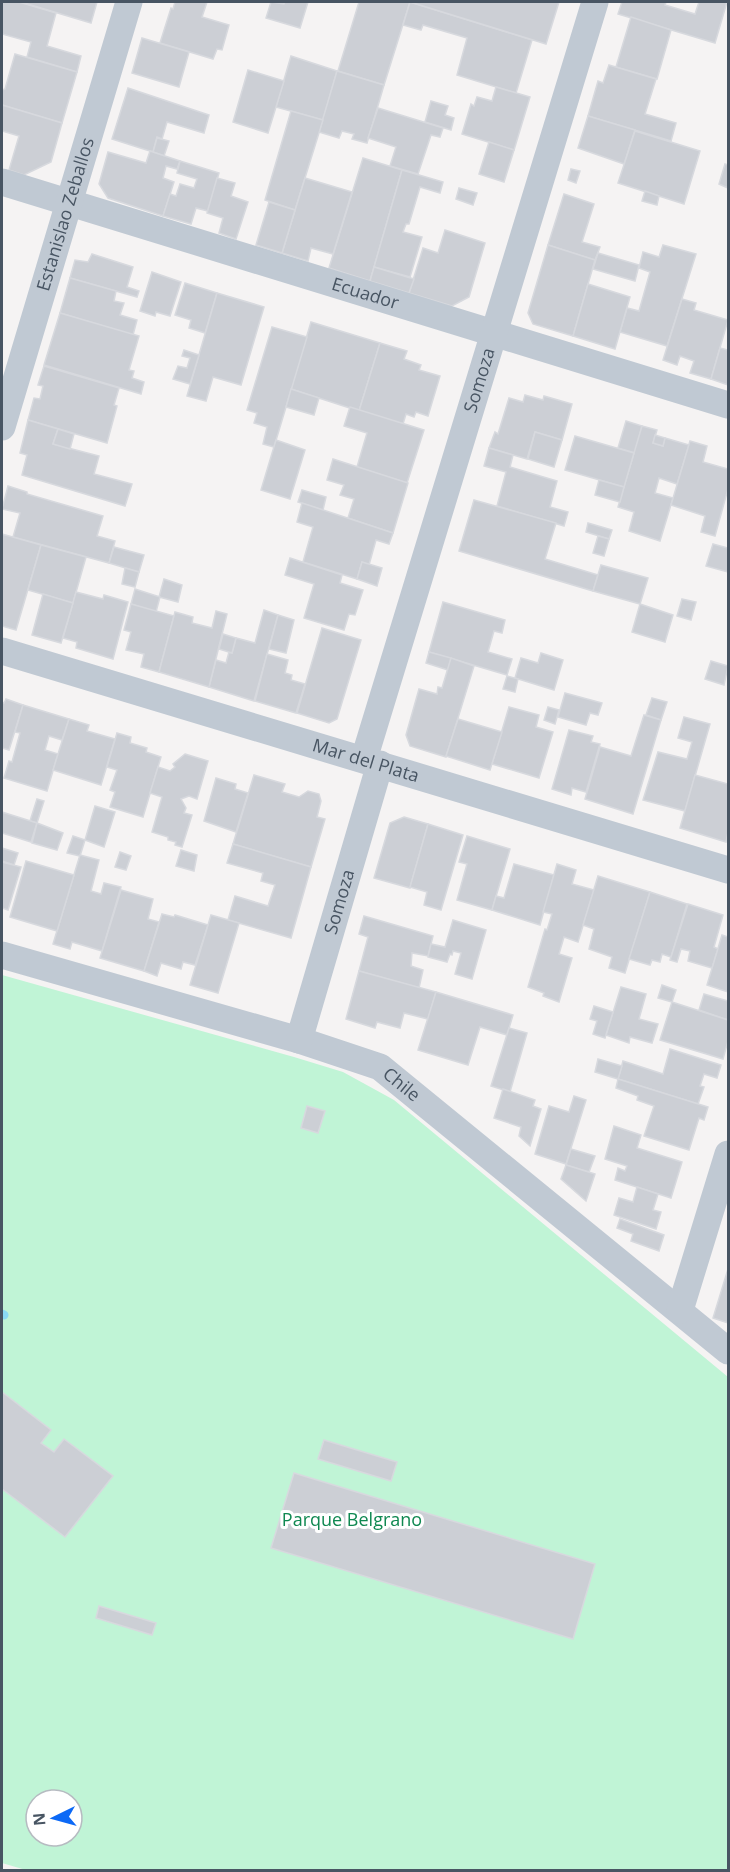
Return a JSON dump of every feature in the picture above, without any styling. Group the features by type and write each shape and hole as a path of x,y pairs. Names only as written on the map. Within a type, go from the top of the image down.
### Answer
{"street":[{"name":"Estanislao Zeballos","path":"2,427 129,2"},
{"name":"Somoza","path":"299,1040 372,761 494,334 595,2"},
{"name":"Ecuador","path":"2,182 729,405"},
{"name":"Mar del Plata","path":"2,651 729,870"},
{"name":"Chile","path":"2,955 299,1040 380,1066 729,1351"},
{"path":"680,1310 729,1154"}],"green space":[{"name":"Parque Belgrano","path":"2,975 343,1072 394,1100 728,1377 728,1870 26,1870 2,1863"}],"building":[{"path":"2,2 19,2 56,13 47,46 81,56 77,72 27,57 31,42 2,34"},
{"path":"21,2 97,2 91,23"},
{"path":"175,2 207,2 202,17 229,25 222,50 217,49 213,59 160,43"},
{"path":"271,2 284,4 285,2 308,2 300,28 266,18"},
{"path":"359,2 410,2 384,85 338,71"},
{"path":"410,2 532,40 516,93 457,75 467,38 423,25 421,30 403,25"},
{"path":"410,2 559,2 546,44"},
{"path":"622,2 666,2 665,5 695,14 699,2 727,2 715,43 618,14"},
{"path":"631,17 671,30 657,79 616,67"},
{"path":"142,38 189,52 179,87 132,73"},
{"path":"15,54 77,72 62,123 2,105 2,90 5,89"},
{"path":"291,56 337,71 323,120 276,107"},
{"path":"609,65 656,79 645,114 676,123 671,141 588,116 598,81 603,83"},
{"path":"248,70 284,81 268,133 233,122"},
{"path":"337,71 384,85 367,143 352,139 354,134 342,131 339,138 319,132"},
{"path":"496,87 530,97 514,150 462,134 471,104 474,106 477,97 492,101"},
{"path":"128,88 209,115 204,133 167,122 162,139 157,137 153,152 112,139"},
{"path":"431,101 448,106 445,115 454,118 451,130 425,122"},
{"path":"2,105 62,123 51,162 24,175 9,170 19,136 2,131"},
{"path":"378,108 443,128 440,137 431,135 418,174 390,166 396,147 368,138"},
{"path":"291,111 323,120 295,210 265,200"},
{"path":"588,116 635,130 624,164 578,148"},
{"path":"635,131 700,151 684,204 618,183"},
{"path":"157,138 169,141 164,156 153,152"},
{"path":"489,142 514,150 504,182 479,174"},
{"path":"150,151 180,161 177,169 166,166 163,178 174,182 163,216 108,198 99,184 108,152 146,163"},
{"path":"363,158 402,170 370,281 329,268"},
{"path":"180,161 219,173 208,211 196,208 191,224 163,216 170,194 176,196 180,184 194,188 197,179 177,173"},
{"path":"725,164 728,165 728,188 719,184"},
{"path":"571,169 580,171 576,183 568,180"},
{"path":"402,170 443,182 440,193 420,187 409,224 406,224 403,232 422,237 410,277 374,267"},
{"path":"217,178 235,183 231,196 248,202 236,239 219,233 223,218 207,213"},
{"path":"305,178 352,192 333,254 311,248 308,261 282,253"},
{"path":"459,188 477,193 473,205 456,199"},
{"path":"645,191 659,196 657,205 642,201"},
{"path":"564,194 594,204 582,242 600,247 595,260 548,245"},
{"path":"269,202 295,210 282,253 256,245"},
{"path":"445,230 485,243 469,297 452,306 409,293 423,248 438,253"},
{"path":"548,245 595,260 573,336 533,324 528,313"},
{"path":"663,245 696,254 667,346 620,332 627,308 639,311 650,272 639,268 643,252 659,257"},
{"path":"598,253 639,265 635,281 593,269"},
{"path":"92,254 133,267 127,287 139,291 137,297 70,278 75,260 88,262"},
{"path":"374,267 414,279 409,293 370,281"},
{"path":"152,272 181,282 170,316 156,312 155,316 140,311"},
{"path":"70,278 116,291 114,301 124,303 120,315 137,320 133,335 60,313"},
{"path":"185,283 217,293 205,333 189,328 191,320 175,315"},
{"path":"588,284 630,297 615,349 573,336"},
{"path":"217,293 264,307 241,385 213,377 206,401 187,396"},
{"path":"682,299 696,303 694,310 728,320 711,379 690,373 694,361 680,356 677,365 663,360"},
{"path":"60,313 139,336 129,370 134,371 132,378 144,382 141,394 44,365"},
{"path":"311,322 380,343 359,411 291,389"},
{"path":"272,327 307,337 274,447 263,444 267,427 254,423 257,413 247,410"},
{"path":"380,343 407,351 404,359 421,365 419,370 440,376 428,416 416,412 414,417 406,414 403,424 359,411"},
{"path":"720,348 728,350 728,385 711,379"},
{"path":"184,350 199,355 190,384 173,379 178,366 187,368 190,358 182,356"},
{"path":"44,366 119,388 114,405 117,406 107,443 28,420 34,398 40,399 43,386 38,385"},
{"path":"291,389 319,398 314,415 286,407"},
{"path":"525,395 543,400 544,396 572,404 562,440 535,432 527,459 489,448 495,432 498,434 509,398 523,402"},
{"path":"350,407 424,430 407,483 357,467 367,433 344,426"},
{"path":"28,420 58,429 53,444 99,456 94,474 132,484 125,506 22,475 27,455 20,453"},
{"path":"626,421 642,426 635,453 618,448"},
{"path":"642,426 657,430 653,443 663,446 665,438 689,445 677,484 659,478 655,493 673,498 660,541 629,531 634,512 618,507"},
{"path":"58,429 74,434 70,449 53,444"},
{"path":"535,432 562,440 554,467 528,459"},
{"path":"655,435 665,438 663,446 653,443"},
{"path":"575,436 634,453 624,487 565,470"},
{"path":"276,440 305,450 290,499 261,490"},
{"path":"690,441 707,446 703,462 728,469 728,489 715,536 701,532 705,516 671,505"},
{"path":"489,448 513,455 510,467 557,481 550,507 568,512 564,526 497,506 506,472 484,466"},
{"path":"333,459 408,483 393,533 348,518 354,499 340,495 344,485 327,480"},
{"path":"599,480 624,487 620,502 595,495"},
{"path":"8,486 27,492 27,494 103,516 97,536 115,541 109,563 13,537 20,513 2,509"},
{"path":"302,490 326,497 323,510 298,502"},
{"path":"474,500 556,523 545,559 598,575 593,591 459,551"},
{"path":"302,503 393,533 389,544 376,540 369,565 362,562 357,579 303,562 313,527 297,522"},
{"path":"588,523 612,530 609,539 586,532"},
{"path":"2,534 41,545 16,630 2,626"},
{"path":"598,536 609,539 604,556 593,553"},
{"path":"713,544 728,548 728,572 706,566"},
{"path":"41,545 86,557 73,603 28,590"},
{"path":"114,547 144,555 139,572 109,563"},
{"path":"290,558 342,575 340,583 363,590 355,615 349,614 344,630 304,618 314,584 285,575"},
{"path":"362,562 382,568 377,586 357,579"},
{"path":"601,565 648,578 640,604 593,591"},
{"path":"125,568 139,572 135,587 122,584"},
{"path":"164,579 182,585 178,602 159,597"},
{"path":"135,589 160,597 156,612 131,604"},
{"path":"76,592 103,599 104,595 128,602 113,659 76,648 77,642 63,638"},
{"path":"43,594 73,603 61,643 32,635"},
{"path":"682,599 696,602 691,620 677,616"},
{"path":"443,602 505,620 502,633 494,631 488,652 512,659 507,675 429,652"},
{"path":"131,604 174,616 159,672 141,667 144,654 126,650 131,632 124,630"},
{"path":"640,604 673,615 665,642 632,632"},
{"path":"264,610 278,615 254,701 209,687 216,660 226,663 229,652 232,653 236,638 255,643"},
{"path":"216,611 227,614 209,687 159,672 175,612 193,617 192,623 212,628"},
{"path":"278,615 294,620 286,653 269,649"},
{"path":"322,628 361,640 337,719 329,723 297,713"},
{"path":"223,634 236,638 232,653 219,649"},
{"path":"429,652 451,658 448,670 426,663"},
{"path":"541,653 563,660 554,690 515,678 521,658 538,663"},
{"path":"267,654 288,660 285,673 292,675 291,680 305,684 296,713 255,701"},
{"path":"451,658 474,666 446,757 410,746 406,735 419,689 437,694 438,687 442,688"},
{"path":"711,661 728,666 724,685 705,679"},
{"path":"507,676 518,679 515,692 503,689"},
{"path":"565,693 602,703 598,715 590,713 586,725 558,717"},
{"path":"652,698 667,702 661,720 646,715"},
{"path":"6,699 23,705 9,750 2,748 2,702 4,703"},
{"path":"23,705 69,719 62,740 49,736 45,750 58,754 47,791 4,778 9,761 12,762 20,733 15,732"},
{"path":"509,707 539,715 536,727 553,732 539,778 492,764"},
{"path":"548,707 559,710 555,724 544,720"},
{"path":"644,715 661,720 633,814 585,799 600,747 631,756"},
{"path":"684,717 710,724 685,811 643,800 658,752 687,759 692,742 678,738"},
{"path":"69,719 89,725 87,731 115,739 101,785 53,770"},
{"path":"458,719 502,732 490,770 446,756"},
{"path":"569,730 593,736 591,742 600,744 586,792 572,788 571,795 552,789"},
{"path":"117,733 131,737 130,743 147,748 146,752 161,757 143,817 110,807 115,792 110,790 117,770 107,767"},
{"path":"185,754 208,761 197,799 189,796 181,799 186,808 184,813 192,815 182,847 168,840 168,837 152,832 162,797 150,793 158,767 170,771 175,767 173,764"},
{"path":"254,775 285,784 282,792 299,797 308,791 319,794 321,801 317,817 325,819 311,867 233,844"},
{"path":"695,775 728,784 726,842 680,828"},
{"path":"216,778 236,784 235,789 248,793 236,832 204,821"},
{"path":"37,799 44,801 37,823 30,821"},
{"path":"95,806 115,812 104,847 85,840"},
{"path":"2,812 37,823 31,842 2,833"},
{"path":"404,817 428,824 410,888 374,878 390,823"},
{"path":"37,823 63,833 57,850 32,843"},
{"path":"428,824 463,835 441,910 424,905 427,892 410,887"},
{"path":"73,836 85,840 80,856 67,853"},
{"path":"467,836 510,849 492,910 457,900 467,864 459,862"},
{"path":"233,844 311,867 291,938 228,920 235,896 268,906 275,885 261,881 263,873 227,863"},
{"path":"2,848 18,853 14,865 2,861"},
{"path":"181,850 197,855 194,871 176,866"},
{"path":"120,852 131,856 126,870 115,867"},
{"path":"80,855 99,860 91,891 101,894 104,883 121,887 102,951 72,942 70,949 53,944"},
{"path":"26,861 74,875 57,931 10,917"},
{"path":"2,862 21,867 8,910 2,908"},
{"path":"514,864 554,875 540,925 492,910 496,896 504,898"},
{"path":"557,864 576,870 572,884 594,890 578,942 564,937 559,954 572,958 559,1002 528,987 545,929 547,930 552,914 543,912"},
{"path":"598,876 650,892 625,973 609,968 612,957 589,949 594,929 583,925"},
{"path":"121,890 153,899 148,919 159,922 144,971 100,958"},
{"path":"650,892 687,904 671,957 662,954 660,962 652,960 650,965 629,959"},
{"path":"688,904 723,915 714,947 718,949 712,968 688,961 690,951 681,949 677,962 670,960"},
{"path":"162,914 174,917 175,915 208,925 195,965 183,962 181,969 161,963 157,976 144,971"},
{"path":"211,915 239,923 218,993 190,985"},
{"path":"364,916 433,936 428,956 412,953 411,966 423,970 419,988 359,971 368,937 359,934"},
{"path":"453,920 486,930 472,979 455,974 461,953 453,951 447,962 428,957 431,944 445,947"},
{"path":"722,935 728,937 728,992 707,985"},
{"path":"359,971 436,992 428,1019 404,1013 400,1028 377,1022 375,1028 346,1019"},
{"path":"662,985 676,990 672,1002 658,998"},
{"path":"621,987 646,994 639,1019 658,1024 652,1043 630,1037 629,1043 606,1035"},
{"path":"436,992 513,1015 507,1035 480,1027 468,1065 418,1050"},
{"path":"704,994 728,1001 728,1020 699,1010"},
{"path":"672,1002 728,1020 728,1041 723,1059 660,1040"},
{"path":"594,1006 613,1012 605,1038 593,1034 597,1021 590,1019"},
{"path":"509,1028 527,1033 510,1092 491,1086"},
{"path":"670,1049 721,1065 717,1078 704,1074 700,1086 704,1087 698,1104 618,1079 623,1061 663,1074"},
{"path":"598,1059 622,1066 618,1079 595,1072"},
{"path":"618,1079 708,1107 704,1120 699,1118 689,1150 644,1136 654,1106 637,1100 638,1096 616,1088"},
{"path":"503,1089 535,1100 533,1106 541,1109 530,1146 519,1136 521,1127 494,1118"},
{"path":"574,1096 586,1100 566,1164 535,1154 549,1106 569,1112"},
{"path":"307,1106 325,1111 318,1133 301,1128"},
{"path":"614,1126 641,1135 637,1148 682,1162 671,1198 615,1180 618,1168 625,1171 627,1166 605,1159"},
{"path":"571,1149 595,1156 589,1172 566,1165"},
{"path":"566,1165 595,1174 586,1201 561,1179"},
{"path":"637,1187 658,1194 653,1210 661,1212 656,1229 614,1215 619,1198 633,1202"},
{"path":"620,1219 664,1235 659,1251 631,1241 633,1234 617,1228"},
{"path":"728,1269 728,1323 713,1318"},
{"path":"2,1392 51,1430 41,1443 54,1452 64,1439 113,1476 65,1537 2,1489"},
{"path":"324,1440 397,1462 391,1481 318,1459"},
{"path":"294,1473 595,1564 573,1639 271,1548"},
{"path":"99,1606 156,1623 152,1635 96,1618"}]}
